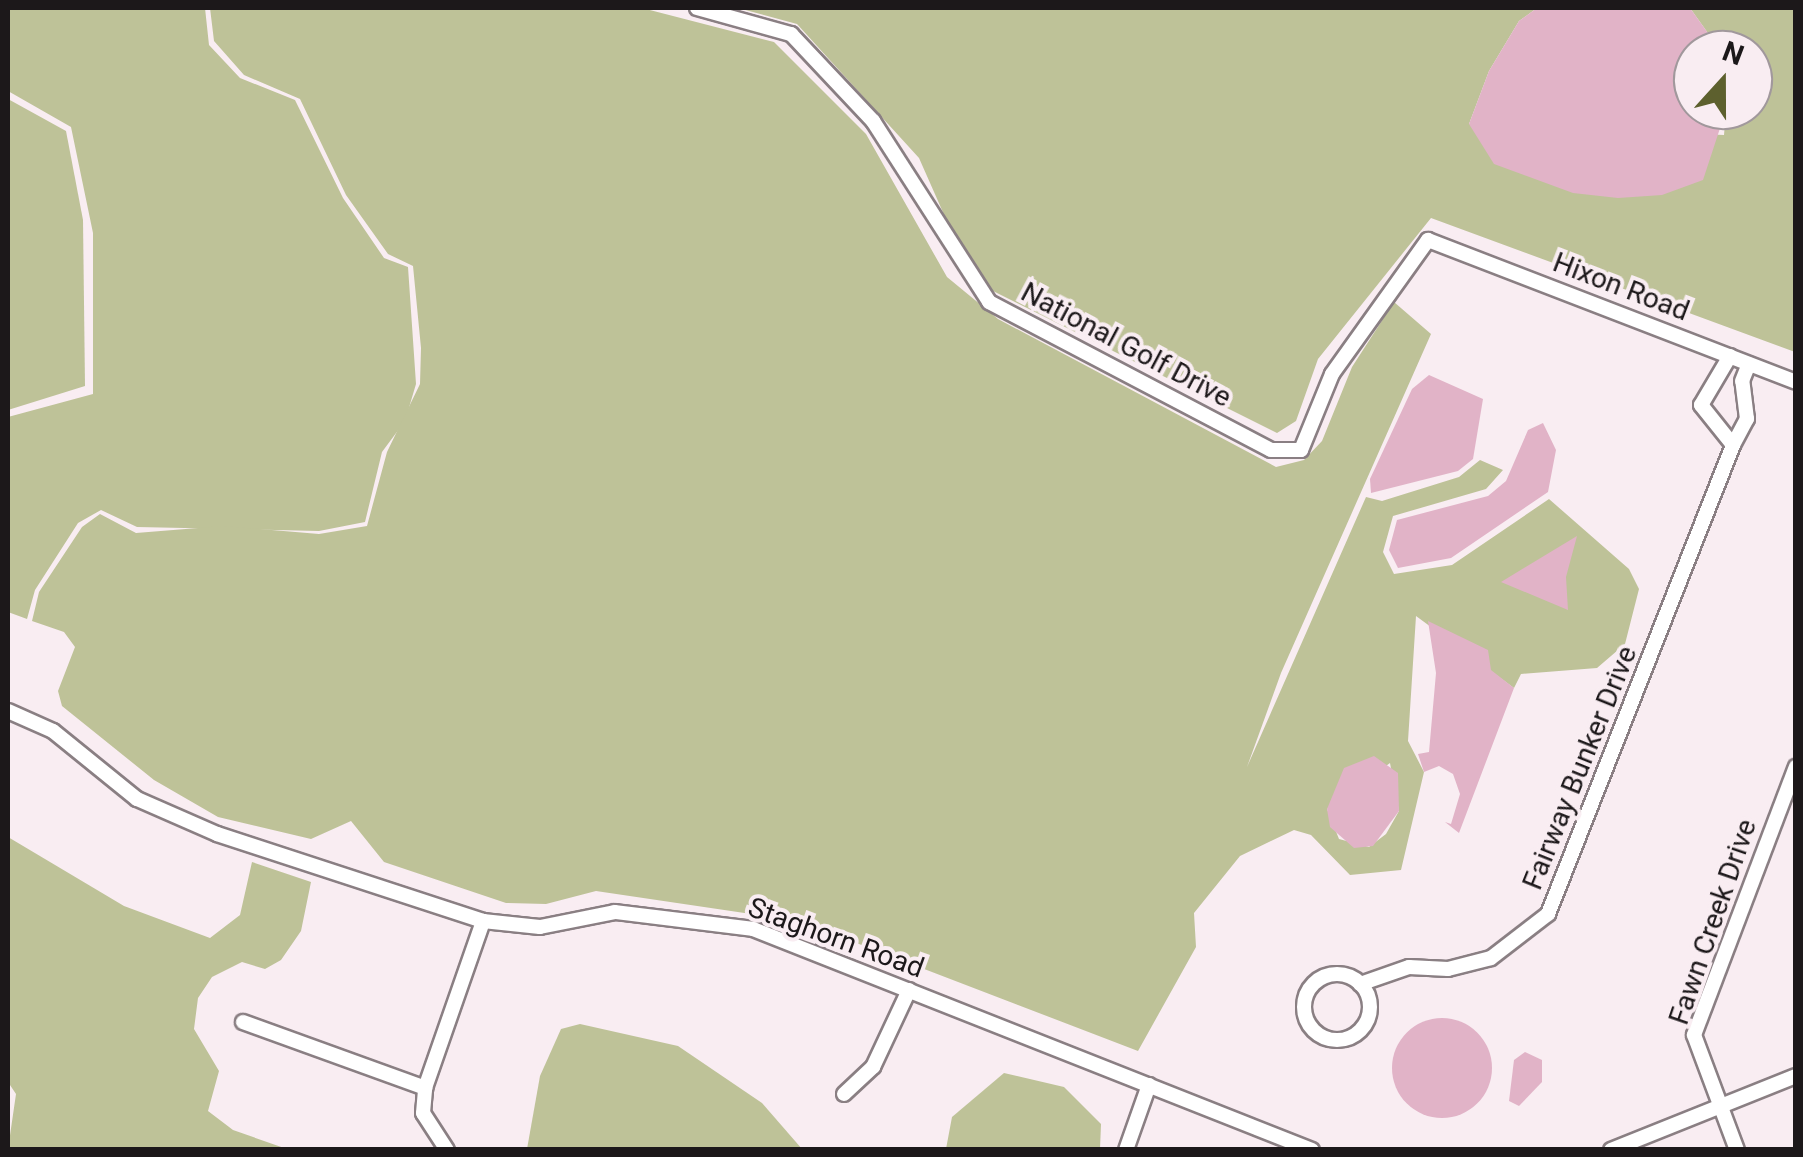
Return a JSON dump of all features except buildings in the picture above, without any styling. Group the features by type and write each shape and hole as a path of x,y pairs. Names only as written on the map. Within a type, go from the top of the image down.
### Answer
{"street":[{"name":"National Golf Drive","path":"696,8 791,34 873,121 989,302 1271,450 1301,450 1332,374 1428,240"},
{"name":"Hixon Road","path":"1428,240 1796,382"},
{"path":"1730,356 1702,404 1733,444"},
{"name":"Fairway Bunker Drive","path":"1360,984 1369,1014 1358,1032 1338,1040 1317,1033 1305,1016 1312,985 1330,975 1360,984 1409,967 1491,958 1548,914 1746,419 1742,382 1750,364"},
{"name":"Staghorn Road","path":"8,711 53,731 170,817 483,921 540,927 615,912 753,929 1312,1150"},
{"name":"Fawn Creek Drive","path":"1738,1150 1718,1108 1694,1035 1796,767"},
{"path":"447,1150 423,1113 426,1088 483,921"},
{"path":"844,1094 873,1067 909,990"},
{"path":"243,1022 426,1088"},
{"path":"1611,1150 1796,1076"},
{"path":"1126,1150 1149,1085"}],"green space":[{"path":"8,8 205,8 209,45 240,78 295,100 343,198 384,258 408,267 416,384 405,421 382,452 365,522 319,531 137,527 101,510 78,523 35,590 27,619 8,612 8,417 93,394 93,233 71,127 8,91"},
{"path":"210,8 642,8 774,42 866,134 947,277 998,319 1276,467 1304,460 1322,441 1352,367 1394,302 1431,334 1281,673 1247,767 1366,497 1382,501 1459,477 1480,460 1503,470 1486,489 1393,516 1383,552 1394,574 1452,565 1549,499 1629,569 1639,589 1625,644 1597,668 1521,674 1514,688 1416,616 1408,741 1424,772 1401,870 1350,875 1311,835 1294,830 1240,856 1194,913 1196,947 1138,1051 859,944 758,915 596,891 546,904 506,903 384,862 351,821 311,839 218,817 154,780 62,706 58,691 75,647 64,632 32,621 39,592 82,527 100,514 136,533 223,526 319,534 367,526 387,452 420,384 421,348 413,266 388,254 346,195 300,99 244,75 214,41","holes":["1390,763 1399,811 1386,834 1369,847 1339,839 1327,809"]},
{"path":"738,8 1537,8 1519,21 1489,71 1469,124 1724,135 1724,130 1773,130 1773,30 1706,30 1690,8 1795,8 1795,352 1431,218 1318,359 1296,421 1277,433 993,291 957,244 919,158 797,24"},
{"path":"8,99 66,131 83,220 85,386 8,410"},
{"path":"8,837 124,906 210,938 240,915 252,862 311,882 301,931 281,960 265,969 242,962 212,977 198,998 194,1029 219,1071 208,1111 233,1130 287,1149 8,1149 16,1094 8,1082"},
{"path":"580,1024 678,1046 762,1103 802,1149 527,1149 540,1076 561,1029"},
{"path":"1004,1073 1064,1087 1101,1124 1100,1149 946,1149 952,1117"}],"shaded area":[{"path":"1537,8 1690,8 1706,30 1673,30 1673,130 1719,130 1703,180 1662,195 1618,198 1573,193 1494,164 1469,124 1489,71 1519,21"},
{"path":"1429,375 1483,399 1473,459 1458,471 1371,493 1370,479 1412,389"},
{"path":"1543,423 1556,450 1548,492 1451,558 1398,568 1389,550 1397,520 1488,496 1506,481 1528,430"},
{"path":"1577,536 1566,577 1568,610 1501,582"},
{"path":"1428,621 1488,650 1491,670 1514,688 1459,833 1445,822 1451,824 1460,794 1453,774 1439,766 1424,772 1418,754 1429,752 1436,673"},
{"path":"1374,756 1398,773 1399,811 1373,846 1354,848 1330,827 1327,809 1344,768"},
{"path":"1442,1018 1470,1026 1484,1040 1492,1068 1484,1096 1470,1110 1442,1118 1414,1110 1400,1096 1392,1068 1400,1040 1414,1026"},
{"path":"1525,1052 1542,1060 1542,1082 1519,1106 1509,1101 1514,1060"}]}
